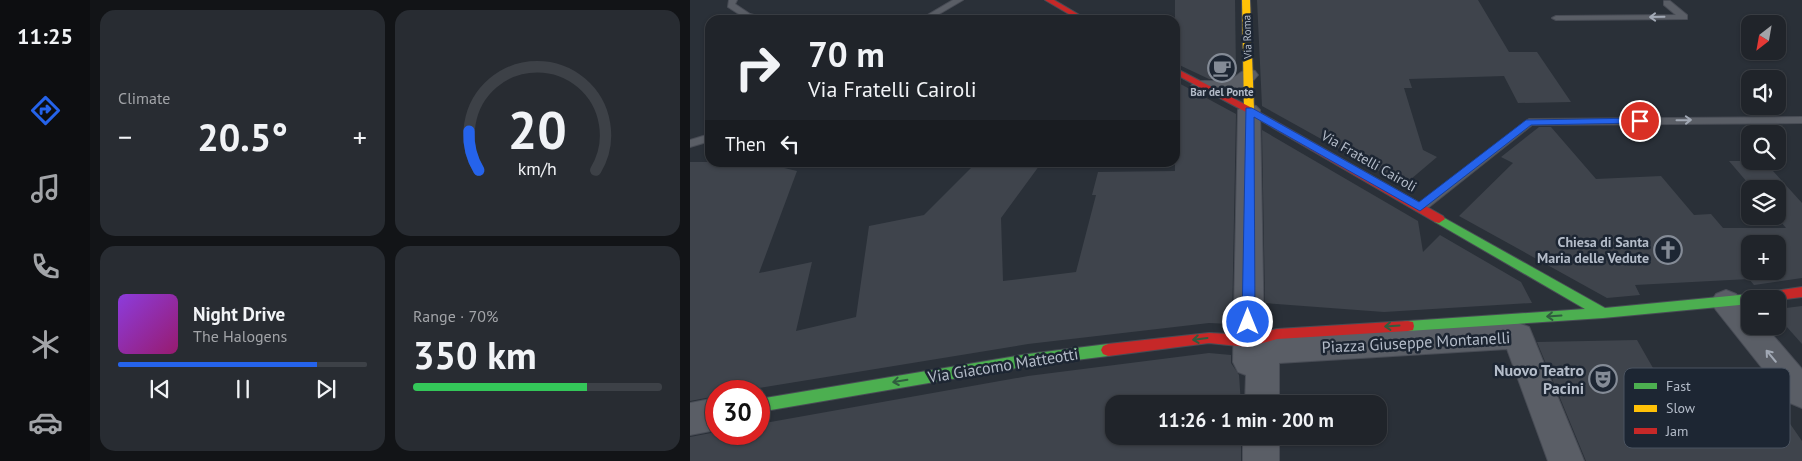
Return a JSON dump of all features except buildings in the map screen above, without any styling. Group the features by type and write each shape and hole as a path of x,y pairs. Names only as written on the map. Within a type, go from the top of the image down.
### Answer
{"street":[{"path":"1049,0 1075,15"},
{"name":"Via Roma","path":"1246,0 1249,110"},
{"name":"Via Fratelli Cairoli","path":"1180,74 1249,110 1603,313"},
{"name":"Via Roma","path":"1200,86 1226,87 1243,81 1248,75"},
{"path":"1249,110 1248,341 1250,395"},
{"name":"Piazza Giuseppe Montanelli","path":"1786,294 1802,292"},
{"name":"Piazza Giuseppe Montanelli","path":"1248,341 1277,334 1603,313 1741,300"},
{"path":"1765,335 1786,368"},
{"name":"Piazza Giuseppe Montanelli","path":"1262,395 1263,350 1518,336 1566,461"},
{"name":"Via Giacomo Matteotti","path":"770,404 1028,360 1209,338 1248,341"},
{"path":"1790,374 1802,393"},
{"path":"690,419 705,416"},
{"path":"1250,445 1251,461"},
{"path":"1261,445 1261,461"}],"lane":[{"path":"733,0 731,5 746,15"},
{"path":"931,15 959,0"},
{"path":"1556,18 1684,17 1667,3"},
{"path":"1420,208 1529,122 1802,120"},
{"path":"690,144 705,139"}],"traffic: fast":[{"path":"1439,219 1603,313"},
{"path":"1408,326 1603,313 1741,300"},
{"path":"770,404 1028,360 1108,350"}],"traffic: slow":[{"path":"1246,0 1249,110"}],"traffic: jam":[{"path":"1049,0 1075,15"},
{"path":"1180,74 1249,110 1439,219"},
{"path":"1786,294 1802,292"},
{"path":"1108,350 1209,338 1248,341 1277,334 1408,326"}],"place":[{"name":"Bar del Ponte","path":"1222,68"},
{"name":"Chiesa di Santa Maria delle Vedute","path":"1668,250"},
{"name":"Nuovo Teatro Pacini","path":"1603,379"}],"route":[{"path":"1248,322 1249,110 1420,208 1529,122 1640,121"}]}
